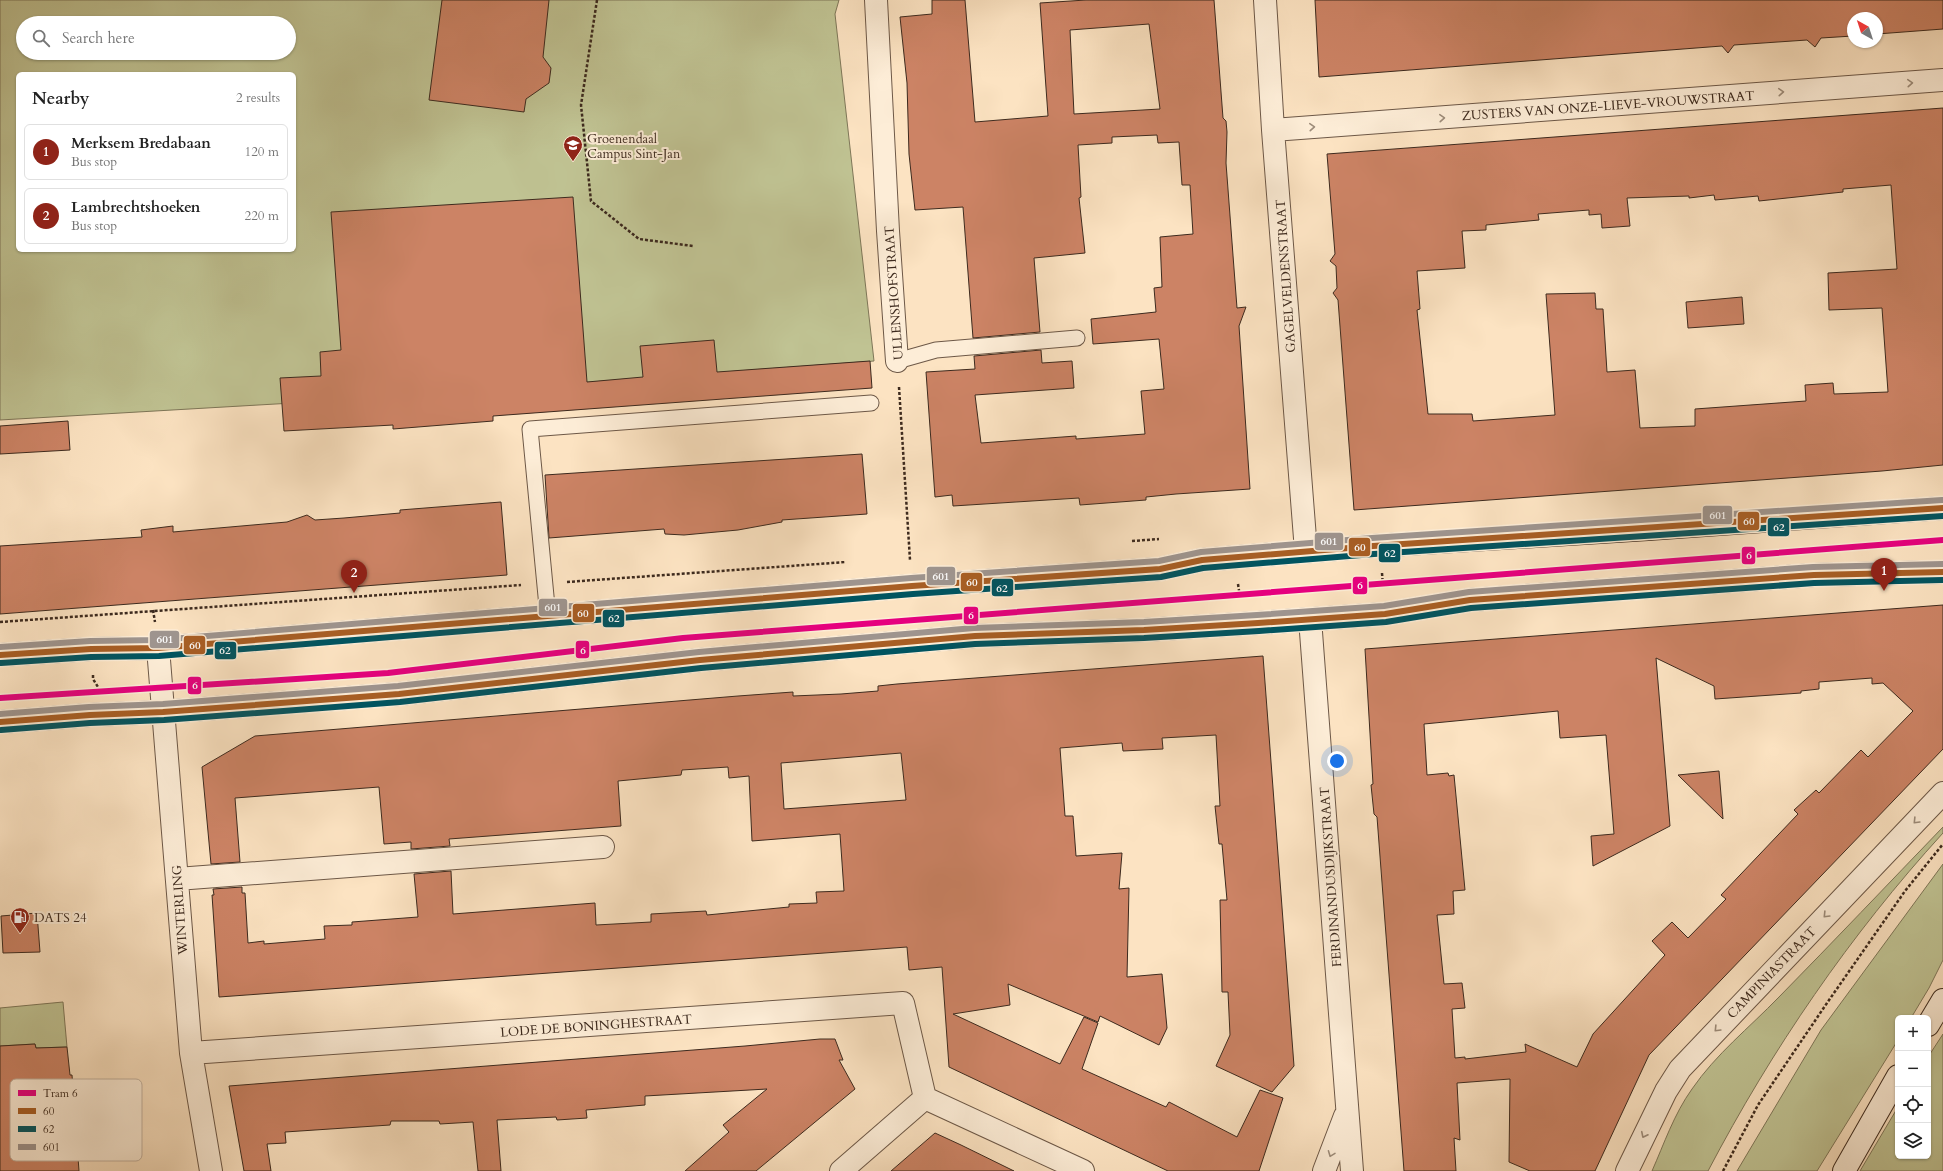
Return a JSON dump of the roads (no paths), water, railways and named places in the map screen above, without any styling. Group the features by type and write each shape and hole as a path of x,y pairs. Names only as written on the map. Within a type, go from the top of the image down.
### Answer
{"main road":[{"path":"0,655 91,649 158,648 912,586 1160,569 1202,560 1379,545 1943,508"},
{"path":"0,722 90,715 163,712 414,692 700,660 975,636 1144,630 1310,620 1386,614 1486,599 1814,575 1943,572"}],"street":[{"name":"ULLENSHOFSTRAAT","path":"876,0 888,232 897,361"},
{"name":"GAGELVELDENSTRAAT","path":"1265,0 1273,130 1306,551"},
{"name":"ZUSTERS VAN ONZE-LIEVE-VROUWSTRAAT","path":"1273,130 1943,80"},
{"name":"FERDINANDUSDIJKSTRAAT","path":"1310,620 1352,1171"},
{"name":"WINTERLING","path":"158,648 191,1053 211,1171"},
{"name":"CAMPINIASTRAAT","path":"1627,1171 1666,1091 1680,1069 1943,793"},
{"path":"177,879 603,847"},
{"path":"1931,1020 1943,1000"},
{"name":"LODE DE BONINGHESTRAAT","path":"191,1053 903,1003 925,1098"},
{"path":"1844,1171 1895,1081"},
{"path":"841,1171 925,1098 1083,1171"},
{"name":"FERDINANDUSDIJKSTRAAT","path":"1324,1171 1347,1111"}],"lane":[{"path":"897,361 936,350 1077,338"},
{"path":"548,617 530,429 871,403"}],"tram line":[{"name":"6","path":"0,698 388,673 683,638 1943,540"}],"place":[{"name":"Groenendaal Campus Sint-Jan","path":"573,162"},
{"name":"Merksem Bredabaan","path":"1884,591"},
{"name":"Lambrechtshoeken","path":"354,593"},
{"name":"DATS 24","path":"20,934"}]}
